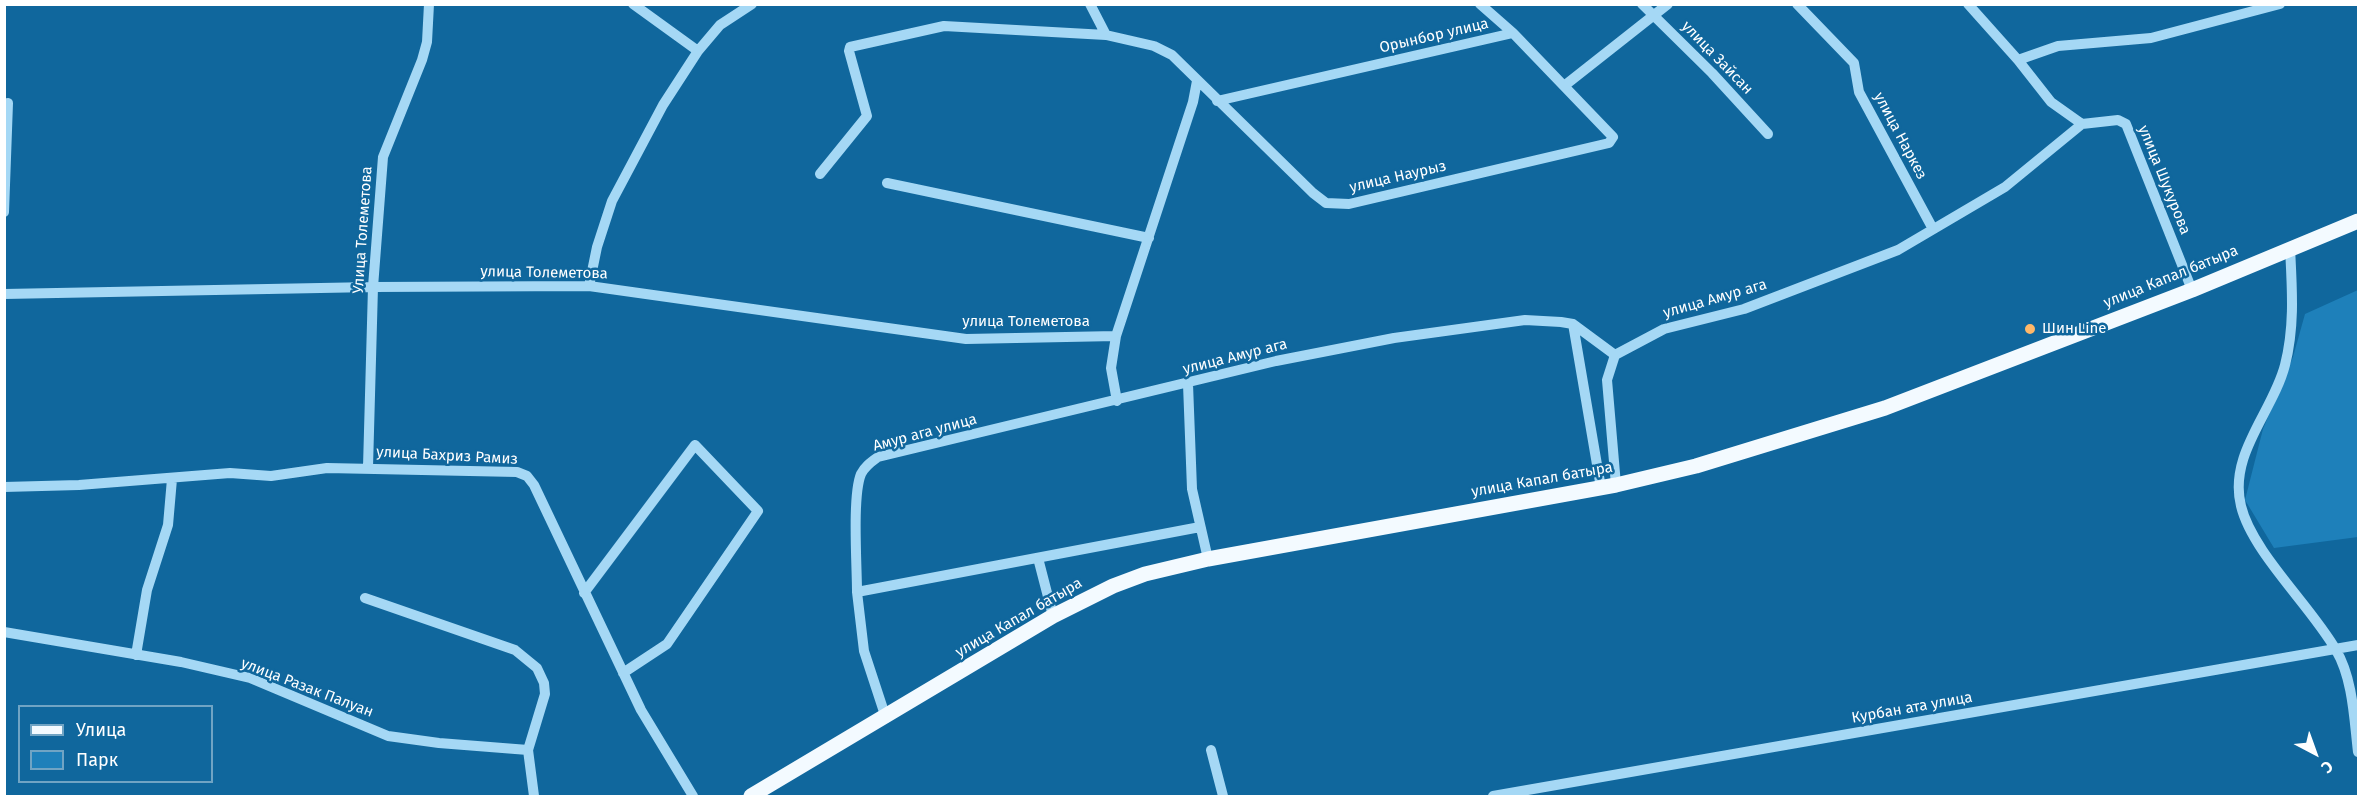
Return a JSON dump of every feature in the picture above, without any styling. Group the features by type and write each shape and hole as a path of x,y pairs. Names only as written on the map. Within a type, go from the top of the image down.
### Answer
{"main road":[{"name":"улица Капал батыра","path":"751,796 1053,616 1124,582 1208,559 1609,487 1696,466 1885,408 2192,290 2358,221"}],"street":[{"name":"Улица Толеметова","path":"368,467 373,287 383,156 422,60 427,42 429,4"},
{"path":"633,4 698,51"},
{"path":"589,286 597,247 612,201 663,105 698,51 720,25 752,4"},
{"path":"1090,4 1106,35"},
{"path":"1480,4 1513,33 1564,86 1668,4"},
{"name":"улица Зайсан","path":"1642,4 1768,134"},
{"name":"улица Наркез","path":"1797,4 1854,63 1860,92 1934,229"},
{"path":"1968,4 2018,60 2051,102 2082,124"},
{"path":"2018,60 2058,46 2151,38 2280,4"},
{"name":"улица Наурыз","path":"820,174 867,116 849,51 854,44 944,26 1106,35 1172,55 1313,194 1326,203 1349,204 1609,143 1613,140 1612,135 1564,86"},
{"name":"Орынбор улица","path":"1217,101 1513,33"},
{"path":"1117,401 1111,368 1116,336 1193,102 1197,81"},
{"path":"4,212 8,103"},
{"name":"улица Шукурова","path":"2082,124 2118,120 2128,128 2192,290"},
{"name":"улица Амур ага","path":"1615,355 1664,329 1744,309 1898,250 2005,187 2082,124"},
{"path":"887,183 1149,238"},
{"path":"2290,248 2294,313 2285,366 2268,409 2246,449 2238,482 2241,506 2252,534 2336,649 2347,673 2358,752"},
{"name":"улица Толеметова","path":"4,294 373,287 589,286 966,339 1116,336"},
{"name":"улица Амур ага","path":"1117,401 1276,361 1394,338 1525,320 1573,324"},
{"path":"1573,324 1615,355 1607,380 1609,487"},
{"path":"1573,324 1609,487"},
{"path":"1188,384 1192,489 1208,559"},
{"name":"Амур ага улица","path":"857,592 858,503 861,474 868,463 878,458 1117,401"},
{"path":"584,593 695,444 758,512 667,644 623,674"},
{"name":"улица Бахриз Рамиз","path":"4,487 230,474 271,476 327,468 368,467 517,472 527,476 534,485 641,710 693,796"},
{"path":"136,655 147,590 168,525 172,479"},
{"path":"885,718 864,651 857,592 1200,527"},
{"path":"1038,558 1053,616"},
{"path":"365,598 515,650 537,668 544,683 545,694 528,750 534,796"},
{"name":"улица Разак Палуан","path":"4,632 250,678 388,736 439,743 528,750"},
{"name":"Курбан ата улица","path":"1493,796 2358,645"},
{"path":"1211,750 1223,796"}],"green space":[{"path":"2358,290 2358,537 2274,548 2245,500 2263,429 2293,357 2305,314"}],"place":[{"name":"Шин Line","path":"2030,329"}]}
